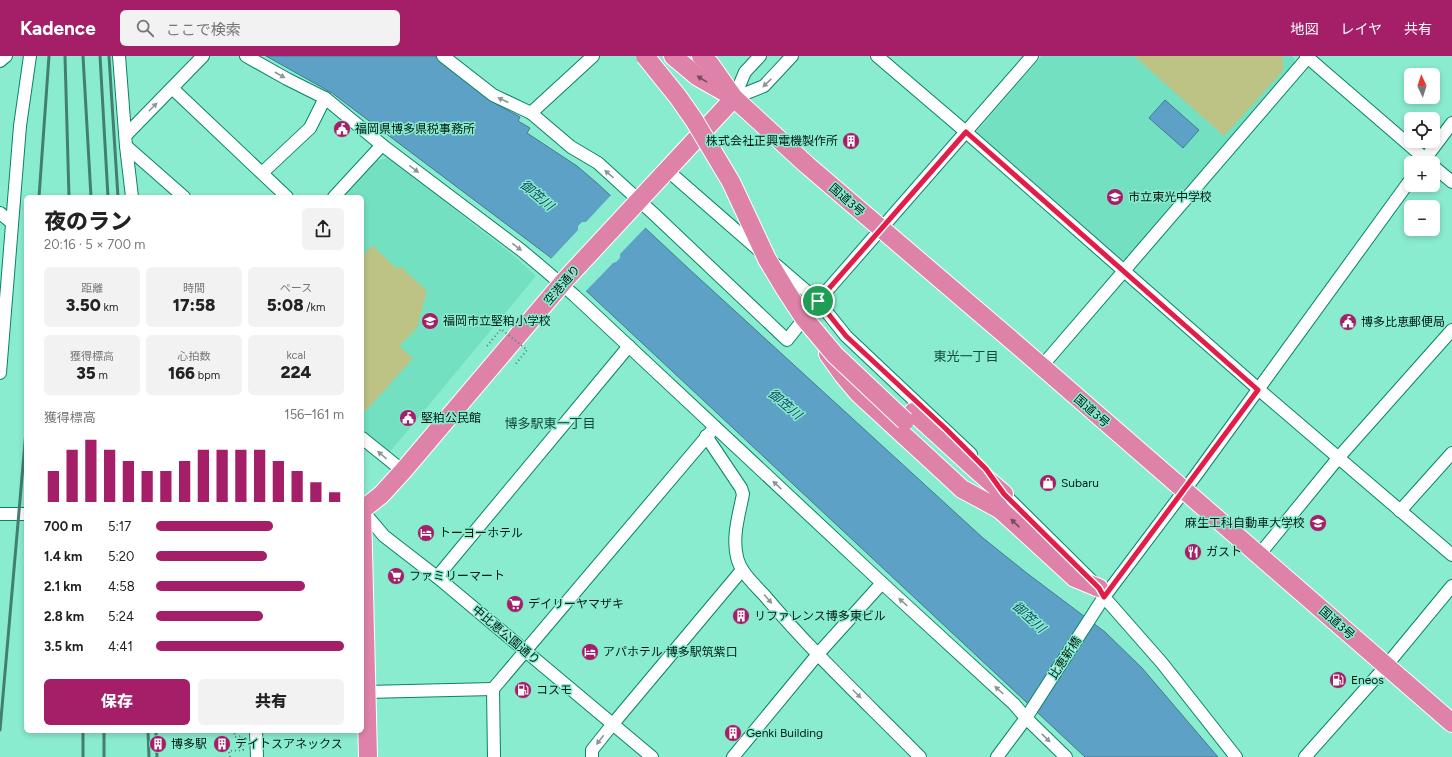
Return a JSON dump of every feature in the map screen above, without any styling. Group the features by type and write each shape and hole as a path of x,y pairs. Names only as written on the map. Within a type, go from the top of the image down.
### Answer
{"highway":[{"path":"645,56 694,120 731,182 767,259 804,318 835,355 1003,502"},
{"path":"657,56 702,110 741,176 777,255 813,311 843,346 981,474 1003,502 1075,578 1101,593"},
{"name":"国道3号","path":"672,56 698,77 734,98"},
{"name":"国道3号","path":"701,56 710,64 734,98 807,165 1042,366 1183,491 1452,723"},
{"name":"空港通り","path":"364,508 381,495 403,471 563,282 734,98"},
{"path":"364,601 368,757"}],"street":[{"path":"0,61 6,56"},
{"path":"0,373 2,329 20,126 30,56"},
{"path":"119,56 132,195"},
{"path":"126,140 202,56"},
{"path":"246,56 325,98 382,145 563,282 715,427 1014,704 1026,718 1066,757"},
{"path":"531,113 593,56"},
{"name":"空港通り","path":"734,98 745,72 760,56"},
{"name":"空港通り","path":"734,98 764,86 792,56"},
{"path":"447,57 493,95 531,113 571,147 598,164 636,202 787,340 818,301 1032,56"},
{"path":"1042,366 1308,56 1420,156"},
{"path":"883,58 1258,390 1452,555"},
{"path":"172,88 285,195"},
{"path":"262,173 310,128 325,98"},
{"path":"1432,156 1452,123"},
{"path":"126,140 182,195"},
{"path":"336,195 382,145"},
{"path":"667,170 818,301 846,336 946,429 986,469 1003,502 1101,593 1162,663 1236,757"},
{"path":"1440,172 1452,182"},
{"name":"比恵新橋","path":"997,757 1026,718 1101,593 1183,491 1404,189"},
{"path":"0,213 12,223"},
{"path":"1259,555 1338,457 1452,330"},
{"path":"437,577 629,346"},
{"path":"494,757 493,689 715,427"},
{"path":"706,436 741,488 743,494 734,540 737,558 742,570 818,654 920,757"},
{"path":"364,440 403,471"},
{"path":"1400,511 1452,453"},
{"name":"中比恵公園通り","path":"364,512 384,536 437,577 652,757"},
{"path":"0,514 24,514"},
{"path":"592,757 592,750 612,725 742,570"},
{"path":"733,757 818,654 882,583"},
{"path":"1304,757 1386,666 1452,586"},
{"path":"366,692 493,689"},
{"path":"256,733 257,757"}],"path":[{"path":"487,346 501,329 527,350 514,366"},
{"path":"230,757 229,752 243,750 242,736 235,737 234,733"}],"shaded area":[{"name":"市立東光中学校","path":"1042,56 1292,56 1295,64 1127,259 1121,259 978,135 977,131"},
{"path":"1134,56 1283,56 1283,71 1224,136"},
{"name":"福岡市立堅粕小学校","path":"391,157 475,226 512,254 536,276 389,453 364,432 364,195 344,195 376,161"},
{"path":"372,245 397,269 400,266 427,291 417,328 399,346 413,358 366,411 364,410 364,255"}],"water":[{"name":"御笠川","path":"266,56 437,56 489,100 520,117 518,121 530,128 527,133 577,166 597,183 983,538 1105,632 1142,668 1218,757 1085,757 550,257 332,93"},
{"path":"1165,100 1199,130 1183,148 1149,118"}],"pier":[{"path":"612,194 646,227 620,254 620,258 613,263 585,292 550,260 578,230 578,226 582,222 586,222"}],"railway":[{"path":"39,195 49,56"},
{"path":"65,56 69,195"},
{"path":"83,56 91,195"},
{"path":"100,56 108,195"},
{"path":"109,56 118,195"},
{"path":"0,730 24,454"},
{"path":"83,733 83,757"},
{"path":"104,733 104,757"},
{"path":"148,733 149,757"},
{"path":"156,733 157,757"}],"place":[{"name":"福岡県博多県税事務所","path":"342,129"},
{"name":"株式会社正興電機製作所","path":"851,141"},
{"name":"市立東光中学校","path":"1115,197"},
{"name":"福岡市立堅粕小学校","path":"430,321"},
{"name":"博多比恵郵便局","path":"1348,322"},
{"name":"堅粕公民館","path":"408,418"},
{"name":"Subaru","path":"1048,483"},
{"name":"麻生工科自動車大学校","path":"1318,523"},
{"name":"トーヨーホテル","path":"426,533"},
{"name":"ガスト","path":"1193,552"},
{"name":"ファミリーマート","path":"396,576"},
{"name":"デイリーヤマザキ","path":"515,604"},
{"name":"リファレンス博多東ビル","path":"741,616"},
{"name":"アパホテル 博多駅筑紫口","path":"590,652"},
{"name":"Eneos","path":"1338,680"},
{"name":"コスモ","path":"523,690"},
{"name":"Genki Building","path":"733,733"},
{"name":"博多駅","path":"158,744"},
{"name":"デイトスアネックス","path":"222,744"}],"district":[{"name":"東光一丁目","path":"966,356"},
{"name":"博多駅東一丁目","path":"550,423"}],"route":[{"path":"966,132 1258,390 1104,597 1099,588 1004,494 986,469 946,429 846,336 818,301 966,132"}]}
